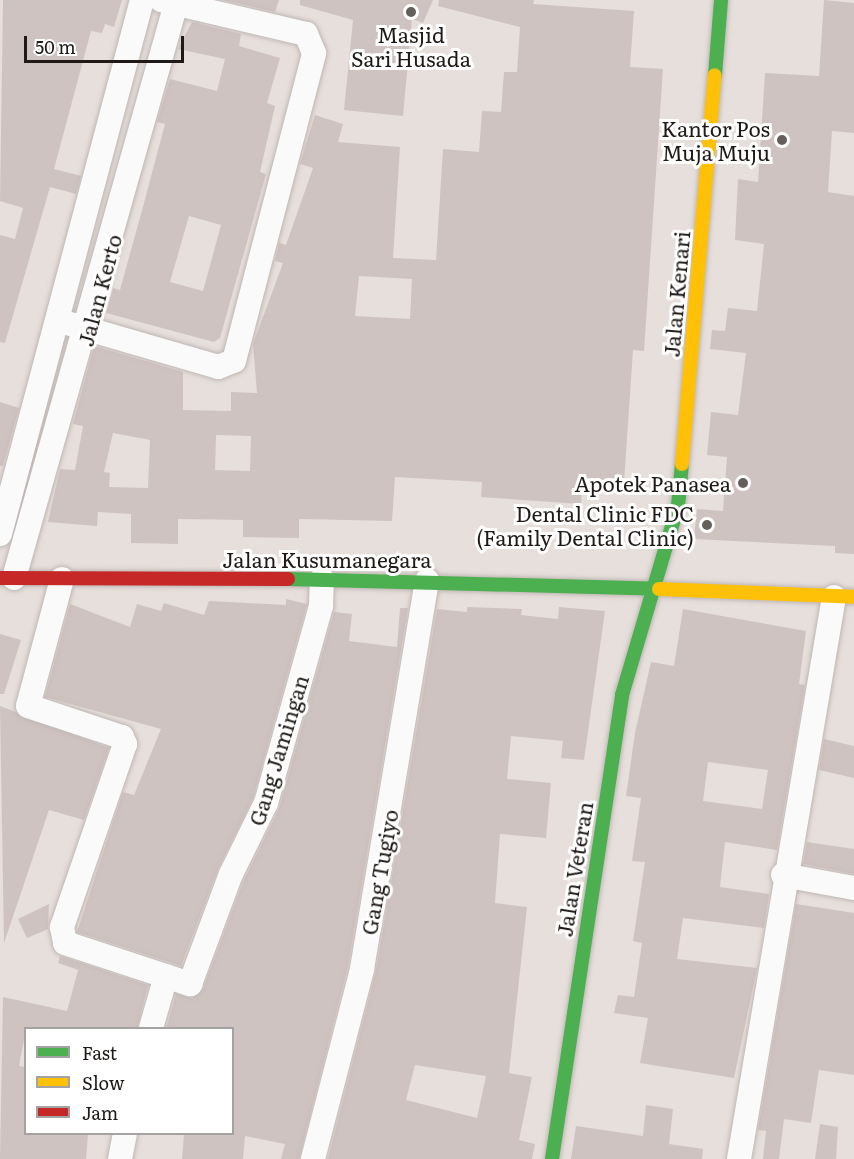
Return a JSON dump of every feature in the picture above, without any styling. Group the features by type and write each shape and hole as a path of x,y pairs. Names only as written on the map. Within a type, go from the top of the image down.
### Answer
{"main road":[{"path":"708,0 719,33"},
{"name":"Jalan Kenari","path":"654,588 678,506 721,0"},
{"name":"Jalan Kusumanegara","path":"7,578 427,580 847,593"},
{"name":"Jalan Kusumanegara","path":"654,588 847,593"},
{"name":"Jalan Veteran","path":"552,1159 622,695 654,588"}],"street":[{"name":"Jalan Kerto","path":"0,534 60,321 142,0"},
{"name":"Jalan Kerto","path":"7,578 88,329 172,1"},
{"path":"60,321 218,367 234,360 314,53 306,34 172,1"},
{"path":"62,579 28,706 122,737 125,744 62,936 64,943 166,976 153,1027"},
{"name":"Gang Jamingan","path":"166,976 194,983 231,874 266,803 321,606 322,579"},
{"name":"Gang Tugiyo","path":"313,1159 362,969 427,580"},
{"path":"739,1159 783,876 847,593"},
{"path":"783,876 854,888"},
{"path":"120,1159 125,1135"}],"building":[{"path":"3,0 122,0 114,27 105,24 102,33 91,31 54,169 81,176 76,194 50,187 5,343 0,342 0,235 15,239 23,208 0,201"},
{"path":"223,0 279,0 275,12"},
{"path":"300,0 433,0 423,23 412,19 403,116 344,110 353,20 300,5"},
{"path":"439,0 534,0 533,4 634,11 630,67 663,69 644,351 633,350 624,482 603,481 602,491 582,489 581,504 481,497 482,482 395,477 392,521 299,519 299,538 243,537 243,520 178,519 178,544 131,543 131,514 98,512 97,526 48,522 60,469 75,470 83,426 73,424 94,346 183,372 183,410 231,411 231,392 257,393 253,344 283,263 275,261 279,243 286,245 313,168 300,164 315,115 343,124 338,142 400,147 393,258 436,260 443,149 479,152 482,111 501,112 504,72 517,72 520,27 438,6","holes":["359,276 412,279 410,319 355,316","113,433 150,440 148,488 109,487 110,473 104,472","216,435 251,436 250,471 215,470"]},
{"path":"824,0 854,3 854,133 832,131 828,192 854,196 854,554 835,553 835,546 694,539 697,509 723,511 727,457 707,455 711,412 738,415 746,353 710,349 712,330 725,331 728,308 757,311 764,244 735,240 738,179 758,182 765,73 819,76"},
{"path":"192,22 241,34 239,46 280,58 267,103 275,106 260,172 266,174 220,338 214,342 106,313 113,288 120,290 144,203 165,124 157,122 170,79 217,91 225,59 178,49","holes":["189,216 221,225 203,291 170,282"]},
{"path":"0,402 19,408 3,466 0,466"},
{"path":"286,599 307,604 253,798 218,869 181,966 77,932 123,792 134,795 161,729 45,697 70,604 130,627 137,604 161,611 164,603 204,615 209,601 286,605"},
{"path":"467,607 522,609 521,615 558,619 559,607 605,611 584,760 561,758 563,741 511,736 507,779 551,783 546,838 500,834 495,903 527,907 509,1073 532,1077 519,1140 535,1144 532,1159 328,1159 376,971 437,609 467,612","holes":["415,1065 486,1076 477,1118 406,1100"]},
{"path":"400,608 408,608 348,966 299,1159 281,1159 285,1144 245,1136 243,1159 182,1159 184,1135 234,1135 234,1027 167,1027 176,994 192,998 203,989 244,880 279,809 334,612 352,614 349,641 397,647"},
{"path":"683,609 806,631 799,684 805,685 777,850 725,842 720,887 769,894 764,928 683,918 677,959 757,968 734,1078 640,1063 648,1018 614,1013 618,995 634,997 642,943 633,941 645,862 632,861 641,798 626,796 635,733 651,662 674,666","holes":["708,762 768,770 762,809 703,801"]},
{"path":"0,634 21,640 4,694 0,694"},
{"path":"0,706 109,748 84,820 49,810 4,943"},
{"path":"824,739 854,746 854,778 819,770"},
{"path":"807,842 854,849 854,874 803,864"},
{"path":"49,904 48,929 27,938 18,919"},
{"path":"796,904 854,913 854,1075 819,1070 811,1123 784,1119 779,1159 763,1159 766,1131 758,1130"},
{"path":"60,956 148,985 138,1027 24,1027 19,1066 24,1067 24,1135 88,1135 86,1159 0,1159 3,997 67,1011 78,970 58,963"},
{"path":"646,1105 673,1109 669,1144 703,1149 702,1159 571,1159 576,1126 643,1136"},
{"path":"820,1124 838,1127 836,1159 815,1159"}],"traffic: fast":[{"path":"715,75 721,0"},
{"path":"552,1159 622,695 678,506 682,464"},
{"path":"288,579 659,589"}],"traffic: slow":[{"path":"682,464 715,75"},
{"path":"659,589 854,597"}],"traffic: jam":[{"path":"0,578 288,579"}],"place":[{"name":"Masjid Sari Husada","path":"411,12"},
{"name":"Kantor Pos Muja Muju","path":"782,140"},
{"name":"Apotek Panasea","path":"743,483"},
{"name":"Dental Clinic FDC (Family Dental Clinic)","path":"707,525"}]}
